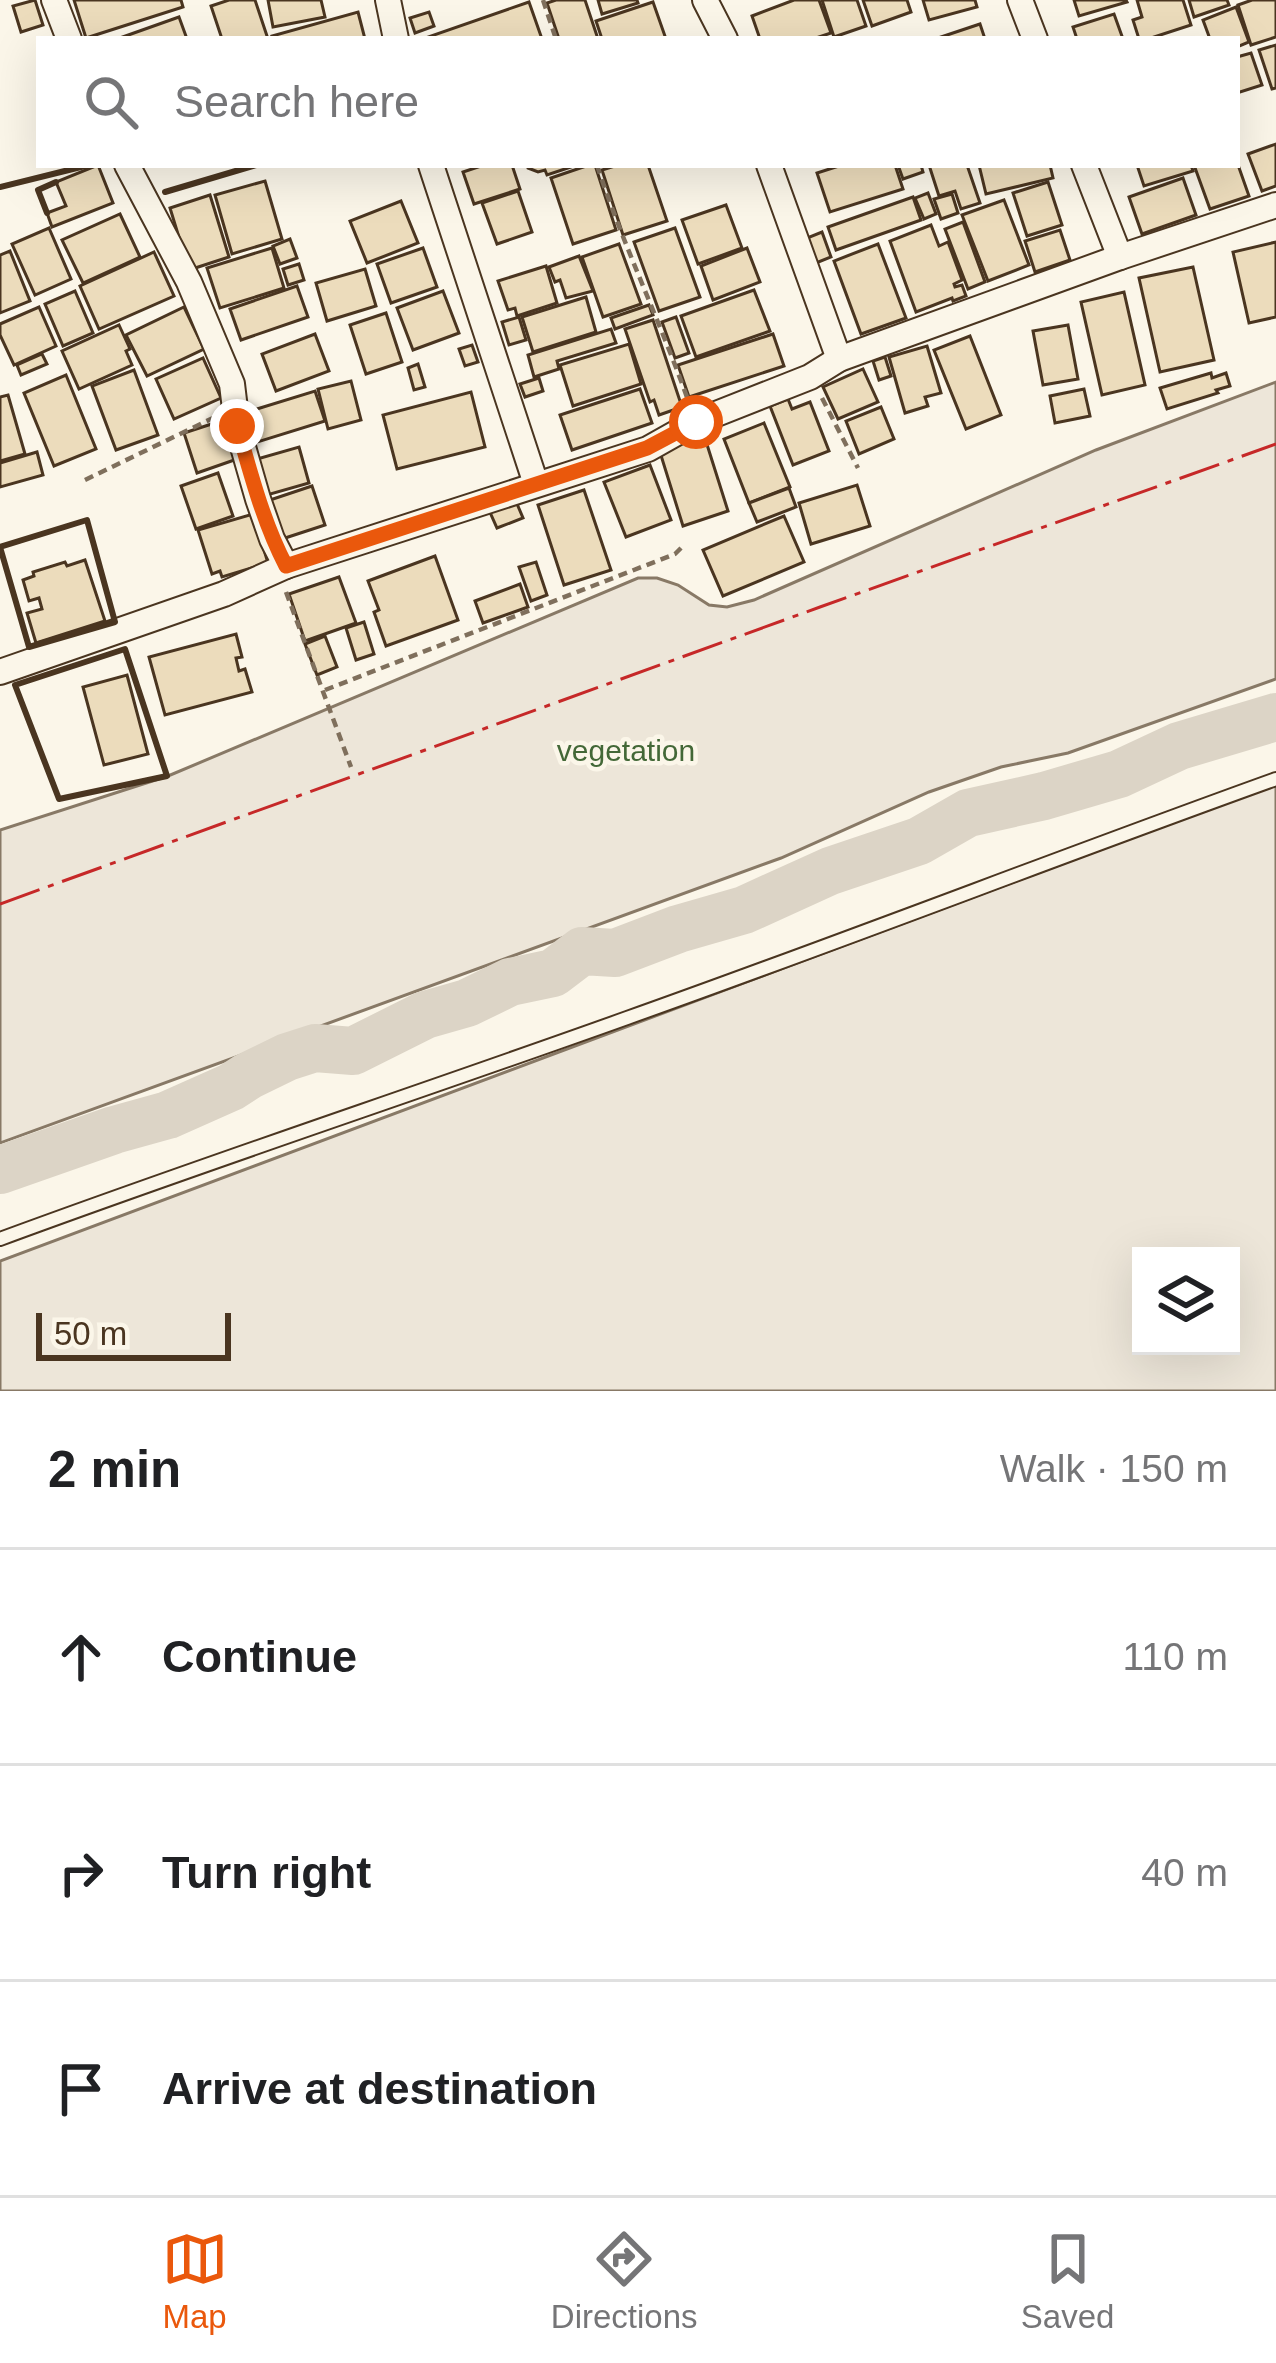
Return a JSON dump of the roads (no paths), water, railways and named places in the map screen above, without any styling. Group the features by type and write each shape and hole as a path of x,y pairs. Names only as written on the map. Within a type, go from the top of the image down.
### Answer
{"street":[{"path":"54,0 68,36"},
{"path":"388,0 395,36"},
{"path":"705,0 723,36"},
{"path":"1020,0 1034,36"},
{"path":"130,168 189,282 232,384 258,499 282,568"},
{"path":"432,168 536,484"},
{"path":"771,168 839,359"},
{"path":"1085,168 1120,257"},
{"path":"0,672 224,594 282,568 647,448 696,422 810,377 839,359 1276,205"}],"lane":[{"path":"0,1239 628,1018 1276,779"}],"waterway":[{"path":"0,1170 168,1115 287,1057 315,1048 353,1051 425,1015 467,1003 510,982 553,973 582,951 615,953 744,910 830,871 919,841 968,813 1119,774 1179,746 1276,717"}],"park label":[{"name":"vegetation","path":"626,750"}]}
